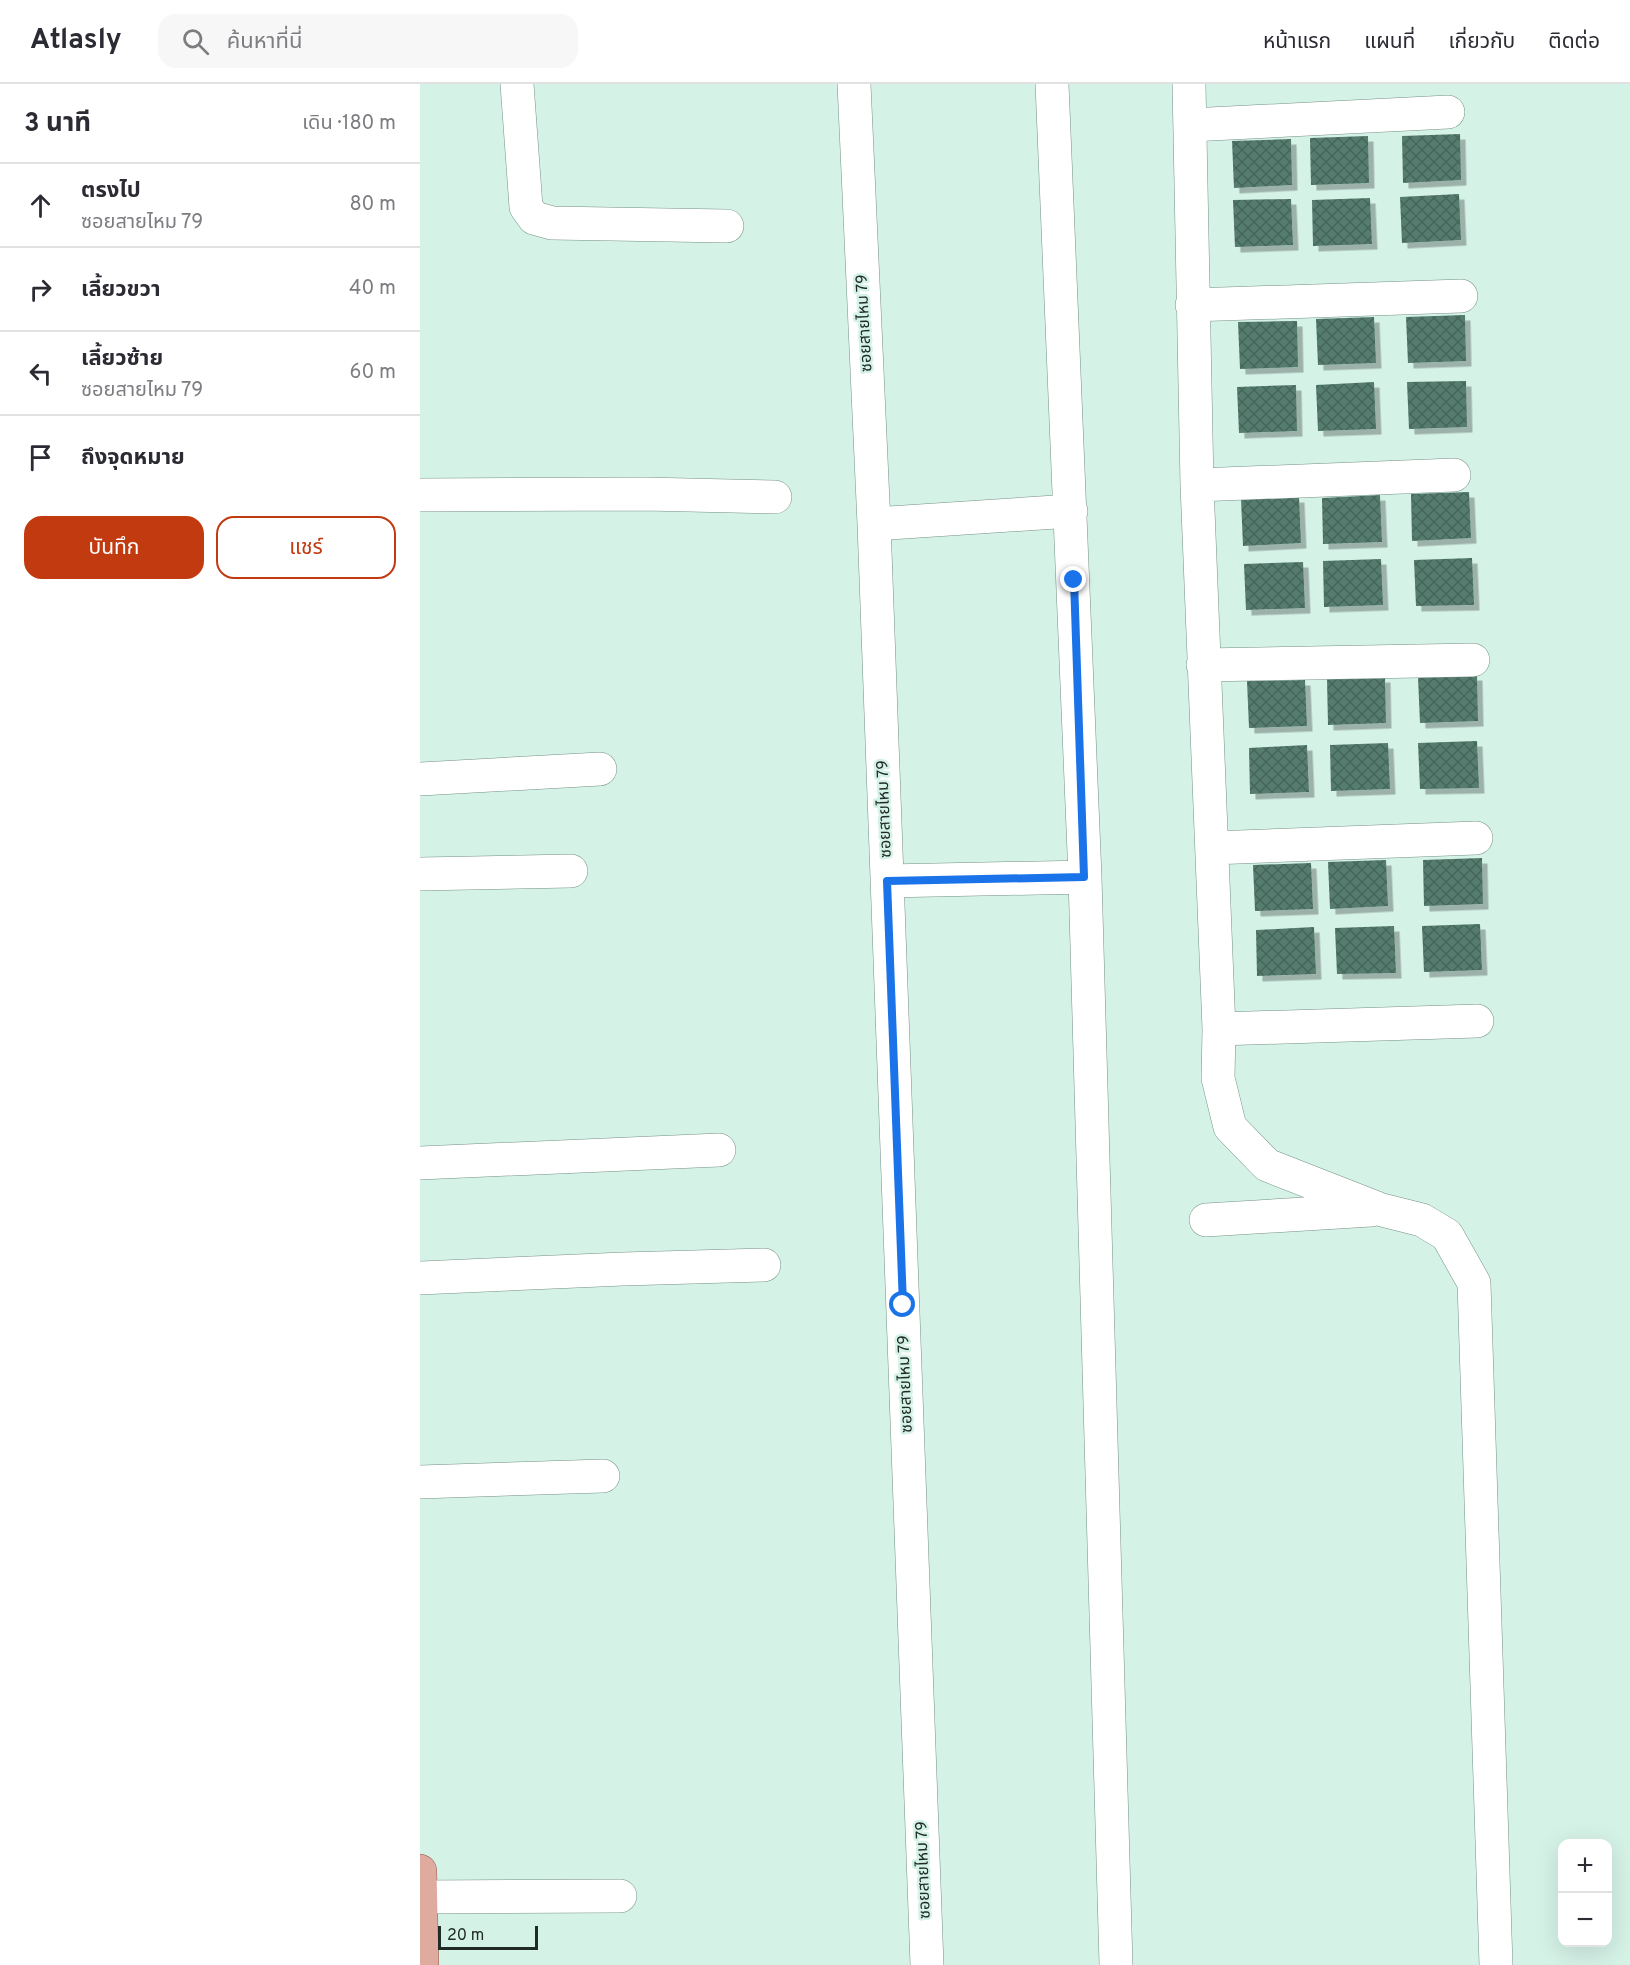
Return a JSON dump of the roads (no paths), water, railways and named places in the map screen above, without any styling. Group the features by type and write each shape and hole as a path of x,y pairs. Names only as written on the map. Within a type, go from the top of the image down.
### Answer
{"main road":[{"path":"420,1871 422,1965"}],"street":[{"path":"517,84 526,207 534,218 552,223 727,226"},
{"name":"ซอยสายไหม 79","path":"855,84 874,524 927,1965"},
{"path":"1052,84 1084,877 1116,1965"},
{"path":"1189,84 1197,485 1219,1029 1218,1078 1230,1127 1267,1165 1382,1210 1422,1220 1447,1235 1474,1283 1496,1965"},
{"path":"1190,125 1448,112"},
{"path":"1192,305 1461,296"},
{"path":"1197,485 1454,475"},
{"path":"420,495 775,496"},
{"path":"874,524 1071,511"},
{"path":"1203,665 1473,660"},
{"path":"420,779 600,769"},
{"path":"1212,848 1476,838"},
{"path":"420,874 571,871"},
{"path":"887,881 1084,877"},
{"path":"1219,1029 1477,1021"},
{"path":"420,1163 719,1150"},
{"path":"1206,1220 1382,1210"},
{"path":"420,1278 764,1265"},
{"path":"420,1482 603,1476"},
{"path":"420,1897 620,1896"}]}
